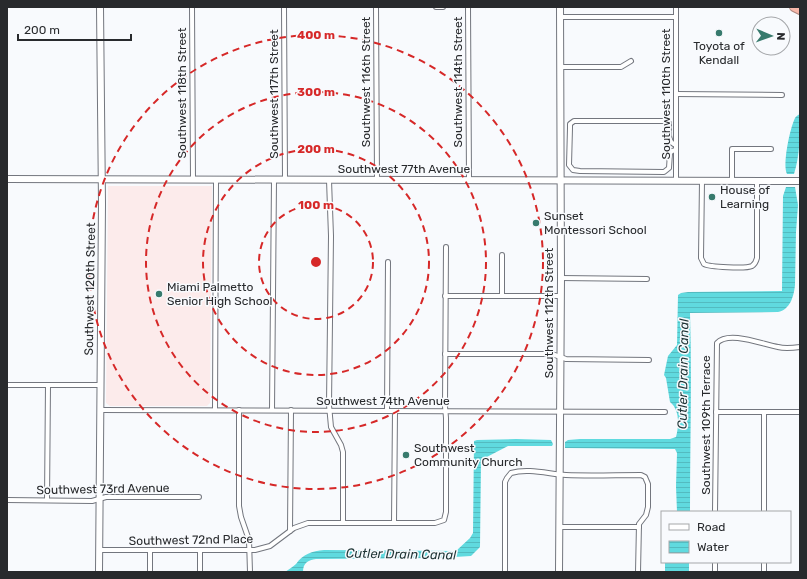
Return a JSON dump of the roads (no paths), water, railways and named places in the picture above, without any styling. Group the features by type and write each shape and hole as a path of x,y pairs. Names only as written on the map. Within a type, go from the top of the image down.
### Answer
{"highway":[{"path":"794,7 800,10"}],"street":[{"name":"Southwest 120th Street","path":"99,572 102,180 100,7"},
{"name":"Southwest 118th Street","path":"192,7 193,180"},
{"name":"Southwest 117th Street","path":"284,7 285,180"},
{"name":"Southwest 116th Street","path":"376,7 377,180"},
{"path":"436,7 444,7"},
{"name":"Southwest 114th Street","path":"468,7 469,180"},
{"name":"Southwest 112th Street","path":"559,572 561,278 560,7"},
{"name":"Southwest 110th Street","path":"676,7 676,181"},
{"path":"560,17 676,17"},
{"path":"560,67 621,67 631,61"},
{"path":"676,94 782,94"},
{"path":"665,120 669,122 670,141 676,148 670,154 669,168 664,172 573,170 569,165 570,124 574,121 665,120"},
{"path":"669,130 676,132"},
{"path":"732,181 732,149 771,149"},
{"name":"Southwest 77th Avenue","path":"7,179 800,181"},
{"path":"215,410 216,180"},
{"path":"272,410 274,180"},
{"path":"330,180 329,411 331,427 341,445 343,452 343,523"},
{"path":"702,181 701,258 704,264 712,267 748,267 753,265 757,258 757,181"},
{"path":"446,247 446,411"},
{"path":"502,255 502,296"},
{"path":"387,411 388,262"},
{"path":"561,278 647,279"},
{"path":"445,296 560,296"},
{"name":"Southwest 109th Terrace","path":"716,511 717,343 726,338 746,339 779,348 800,347"},
{"path":"445,354 552,354 566,359 649,360"},
{"path":"7,385 100,385"},
{"path":"47,500 48,385"},
{"name":"Southwest 74th Avenue","path":"100,410 665,412"},
{"path":"239,410 239,506 249,540 250,572"},
{"path":"290,531 291,410"},
{"path":"394,523 395,411"},
{"name":"Southwest 72nd Place","path":"99,550 200,551 262,549 270,546 297,527 308,523 435,523 444,520 446,512 446,411"},
{"path":"716,412 800,412"},
{"path":"764,412 764,511"},
{"path":"505,572 505,482 511,473 521,472 641,475 647,478 648,509 646,515 638,524 638,572"},
{"name":"Southwest 73rd Avenue","path":"7,500 92,501 106,497 198,497"},
{"path":"559,527 638,527"},
{"path":"150,551 150,572"},
{"path":"200,551 200,572"}],"water":[{"path":"800,114 799,144 796,167 794,174 787,174 785,163 789,138 795,118"},
{"name":"Cutler Drain Canal","path":"786,187 795,187 798,205 795,285 791,302 786,308 778,312 690,313 690,511 677,511 677,453 675,449 565,448 565,442 568,440 670,439 676,437 678,418 676,409 670,402 666,378 664,375 668,356 677,345 678,295 688,292 782,291 783,196"},
{"name":"Cutler Drain Canal","path":"516,439 551,440 553,444 552,446 508,446 481,460 480,547 471,556 438,558 316,559 306,562 303,572 285,572 305,555 320,550 456,551 470,538 473,533 474,441"},
{"path":"665,563 689,563 689,572 665,572"}],"place":[{"name":"Toyota of Kendall","path":"719,33"},
{"name":"House of Learning","path":"712,197"},
{"name":"Sunset Montessori School","path":"536,223"},
{"name":"Miami Palmetto Senior High School","path":"159,294"},
{"name":"Southwest Community Church","path":"406,455"}]}
